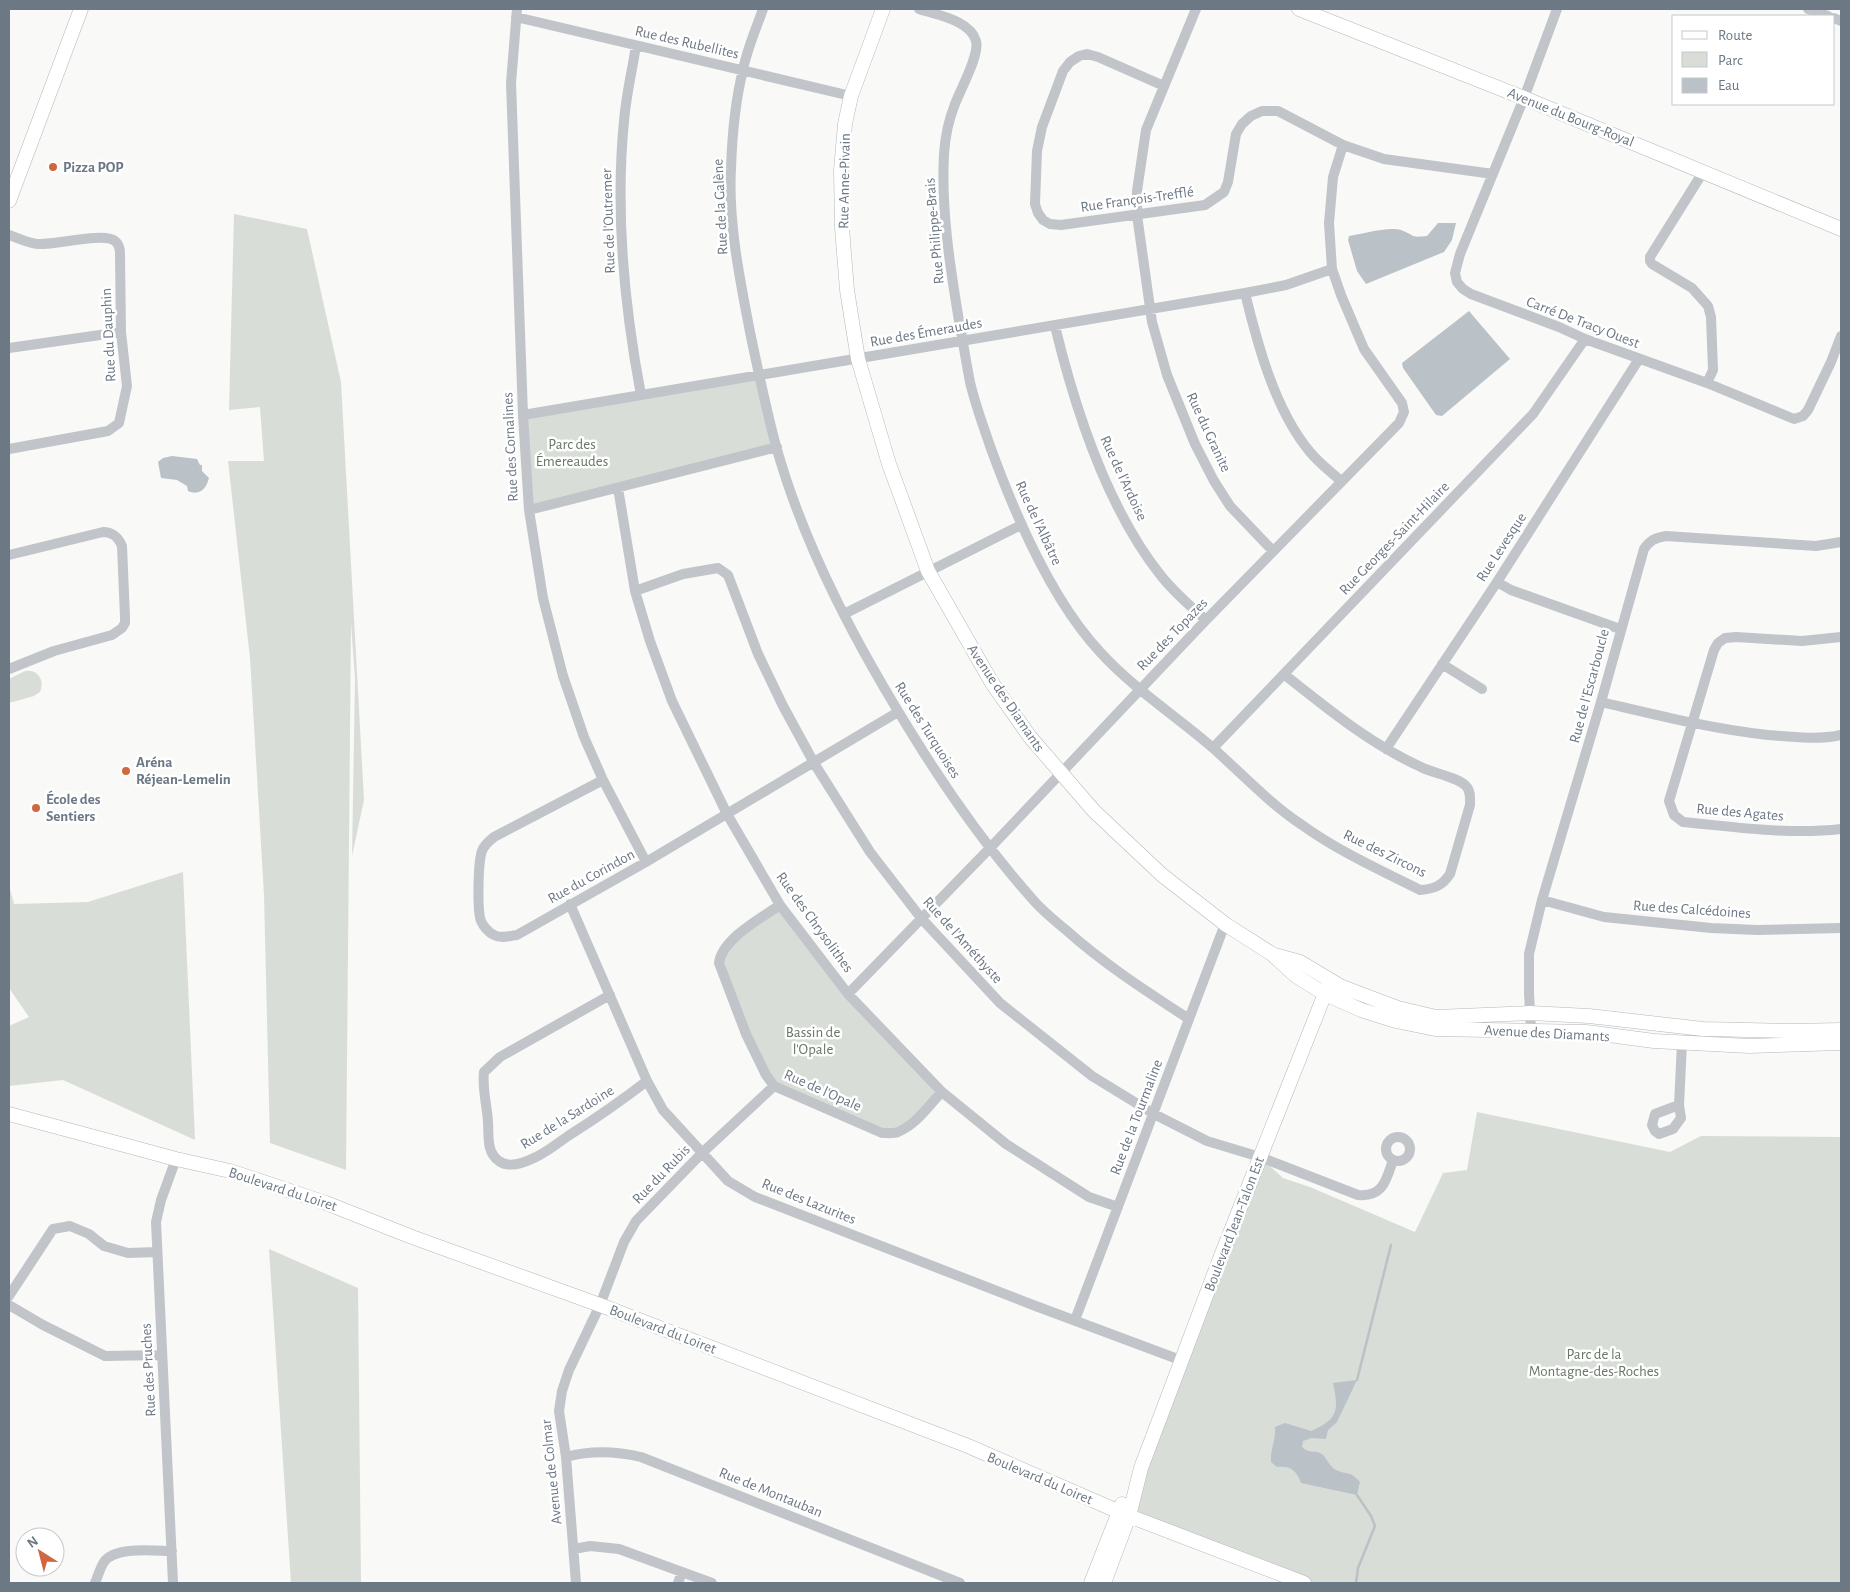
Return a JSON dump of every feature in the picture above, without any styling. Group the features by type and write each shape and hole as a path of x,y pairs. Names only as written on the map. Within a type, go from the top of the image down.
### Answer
{"street":[{"path":"9,201 81,9"},
{"name":"Rue de la Galène","path":"759,376 743,299 733,228 730,171 735,120 743,70 763,9"},
{"name":"Rue Anne-Pivain","path":"858,359 847,290 842,228 841,170 845,124 851,96 883,9"},
{"name":"Rue Philippe-Brais","path":"919,9 959,22 967,28 976,42 976,51 968,74 953,107 944,150 943,189 949,265 963,341"},
{"name":"Rue du Granite","path":"1196,9 1146,130 1137,191 1137,215 1152,322 1167,375 1195,444 1214,481 1230,506 1273,551"},
{"name":"Avenue du Bourg-Royal","path":"1299,9 1524,98 1841,229"},
{"name":"Carré De Tracy Ouest","path":"1557,9 1524,98 1460,254 1455,273 1457,282 1463,289 1471,294 1559,327 1585,339 1708,383 1794,419 1804,416 1808,410 1841,336"},
{"path":"1808,9 1825,15"},
{"name":"Rue des Rubellites","path":"517,13 636,46 851,96"},
{"name":"Rue des Cornalines","path":"517,13 511,83 523,415 529,510 543,598 563,676 584,737 603,780 646,862"},
{"name":"Rue de l'Outremer","path":"636,46 624,120 620,174 622,251 632,350 641,395"},
{"name":"Rue François-Trefflé","path":"1164,86 1087,54 1079,56 1070,62 1063,71 1042,127 1037,151 1035,204 1043,220 1050,224 1061,225 1205,205 1215,200 1224,192 1228,182 1236,134 1242,124 1251,116 1262,111 1278,112 1343,145 1384,158 1405,163 1493,174"},
{"name":"Rue des Topazes","path":"848,994 1340,481 1399,423 1404,412 1402,403 1364,349 1340,295 1332,270 1329,223 1333,177 1343,145"},
{"path":"1703,172 1650,257 1650,261 1692,288 1708,306 1711,317 1712,370 1708,383"},
{"name":"Rue du Dauphin","path":"9,235 36,244 52,244 105,236 118,244 120,254 121,332 127,386 119,423 108,431 9,449"},
{"name":"Rue des Émeraudes","path":"523,415 1245,293 1286,285 1332,270"},
{"path":"1245,293 1254,331 1279,400 1294,429 1310,452 1340,481"},
{"name":"Rue de l'Ardoise","path":"1055,326 1066,370 1083,424 1107,482 1127,522 1149,560 1163,578 1206,620"},
{"path":"9,348 121,332"},
{"name":"Rue Georges-Saint-Hilaire","path":"1213,748 1533,414 1585,339"},
{"name":"Rue de l'Albâtre","path":"963,341 970,383 981,418 1021,525 1077,625 1102,654 1140,689"},
{"name":"Avenue des Diamants","path":"858,359 889,464 928,571 992,683 1030,737 1060,774 1125,842 1162,875 1225,924 1272,954 1296,976 1328,987 1361,1010 1435,1029 1586,1032 1654,1041 1750,1046 1841,1043"},
{"name":"Rue Levesque","path":"1386,749 1497,582 1639,359"},
{"name":"Rue des Turquoises","path":"759,376 776,447 806,531 844,614 870,664 944,785 990,848 1037,904 1086,948 1128,980 1189,1019"},
{"path":"529,510 776,447"},
{"name":"Rue des Chrysolithes","path":"618,488 635,591 672,701 727,814 780,905 848,994 942,1092 1006,1144 1089,1196 1118,1207"},
{"path":"844,614 1021,525"},
{"path":"9,555 103,532 110,532 119,539 122,546 125,617 125,623 122,628 112,635 54,651 9,669"},
{"name":"Rue de l'Escarboucle","path":"1530,1030 1530,954 1542,900 1644,549 1649,542 1666,536 1816,546 1841,542"},
{"name":"Rue de l'Améthyste","path":"635,591 683,574 718,568 728,575 758,654 783,706 814,763 870,852 921,918 1000,1004 1092,1076 1154,1114 1207,1141 1260,1157 1358,1195 1369,1196 1376,1193 1382,1187 1393,1160"},
{"path":"1497,582 1511,590 1620,629"},
{"path":"1692,723 1714,650 1718,643 1726,638 1802,641 1841,637"},
{"path":"1442,664 1482,689"},
{"name":"Rue des Zircons","path":"1140,689 1213,748 1277,807 1302,826 1330,843 1420,890 1432,889 1443,883 1450,874 1470,805 1470,793 1466,786 1453,779 1422,768 1355,730 1285,675"},
{"path":"1601,702 1692,723 1752,733 1796,738 1841,735"},
{"name":"Rue du Corindon","path":"603,780 486,843 479,863 481,920 494,935 504,937 516,935 646,862 898,712"},
{"name":"Rue des Agates","path":"1692,723 1669,801 1674,815 1678,819 1683,822 1776,831 1821,832 1841,829"},
{"name":"Rue des Calcédoines","path":"1542,900 1604,917 1711,928 1758,930 1841,928"},
{"name":"Rue des Lazurites","path":"570,904 647,1081 663,1110 728,1181 755,1197 1032,1305 1183,1360"},
{"name":"Rue de l'Opale","path":"780,905 730,942 720,955 719,963 746,1034 766,1075 774,1086 882,1133 897,1133 919,1118 942,1092"},
{"name":"Rue de la Tourmaline","path":"1075,1320 1225,924"},
{"name":"Avenue des Diamants","path":"1328,987 1340,986 1398,1008 1436,1017 1530,1013 1589,1016 1712,1030 1789,1032 1841,1030"},
{"name":"Boulevard Jean-Talon Est","path":"1091,1583 1123,1514 1260,1157 1328,987"},
{"name":"Rue de la Sardoine","path":"610,995 500,1057 484,1072 483,1082 489,1144 493,1156 500,1162 507,1164 516,1164 536,1157 611,1108 647,1081"},
{"path":"1679,1105 1682,1043"},
{"name":"Rue du Rubis","path":"600,1305 624,1242 636,1221 702,1153 774,1086"},
{"name":"Boulevard du Loiret","path":"9,1114 176,1159 230,1171 326,1203 600,1305 968,1446 1123,1514 1304,1583"},
{"name":"Rue des Pruches","path":"173,1583 156,1222 161,1200 176,1159"},
{"path":"9,1296 53,1230 70,1226 89,1234 104,1246 128,1253 157,1252"},
{"path":"9,1305 43,1325 105,1356 162,1355"},
{"name":"Avenue de Colmar","path":"576,1583 566,1457 559,1411 562,1391 569,1370 600,1305"},
{"name":"Rue de Montauban","path":"566,1457 583,1452 621,1452 641,1457 960,1583"},
{"name":"Boulevard Jean-Talon Est","path":"1104,1583 1123,1514"},
{"path":"574,1549 590,1546 619,1549 712,1583"},
{"path":"95,1583 105,1560 113,1554 172,1551"},
{"path":"678,1583 682,1572"},
{"path":"927,1583 931,1572"}],"green space":[{"path":"234,214 307,229 341,382 364,800 352,856 355,679 351,623 346,1170 270,1143 264,895 250,658 228,461 264,461 260,407 229,410"},
{"name":"Parc des Émereaudes","path":"759,376 777,447 529,510 523,415"},
{"path":"25,671 34,672 39,676 42,683 40,692 34,696 9,703 9,679"},
{"path":"183,872 195,1140 63,1080 9,1086 9,1026 29,1017 9,988 9,885 14,904 88,902"},
{"name":"Bassin de l'Opale","path":"780,905 848,994 942,1092 897,1133 882,1133 774,1086 766,1075 720,955"},
{"name":"Parc de la Montagne-des-Roches","path":"1477,1112 1670,1152 1701,1136 1841,1137 1841,1583 1304,1583 1129,1516 1260,1157 1283,1178 1310,1187 1415,1232 1443,1173 1467,1170"},
{"path":"269,1249 358,1288 361,1583 291,1583"}],"water":[{"path":"1438,223 1456,223 1452,240 1444,252 1366,284 1357,271 1348,240 1349,236 1396,229 1421,237 1427,236"},
{"path":"1469,311 1510,359 1442,416 1436,415 1403,368 1402,363"},
{"path":"172,456 197,459 200,465 202,465 202,471 209,478 202,491 196,493 188,491 187,486 177,480 161,478 158,462 163,458"},
{"path":"1357,1380 1337,1422 1328,1430 1326,1439 1312,1438 1303,1441 1302,1447 1322,1454 1334,1468 1340,1472 1351,1474 1356,1478 1360,1482 1357,1495 1301,1483 1292,1470 1286,1467 1277,1467 1271,1462 1275,1427 1285,1423 1311,1431 1320,1427 1331,1418 1336,1407 1333,1383"}],"waterway":[{"path":"1357,1380 1391,1245"},
{"path":"1356,1583 1358,1568 1375,1526 1371,1516 1357,1495"}],"place":[{"name":"Pizza POP","path":"53,167"},
{"name":"Aréna Réjean‑Lemelin","path":"126,771"},
{"name":"École des Sentiers","path":"36,808"}]}
